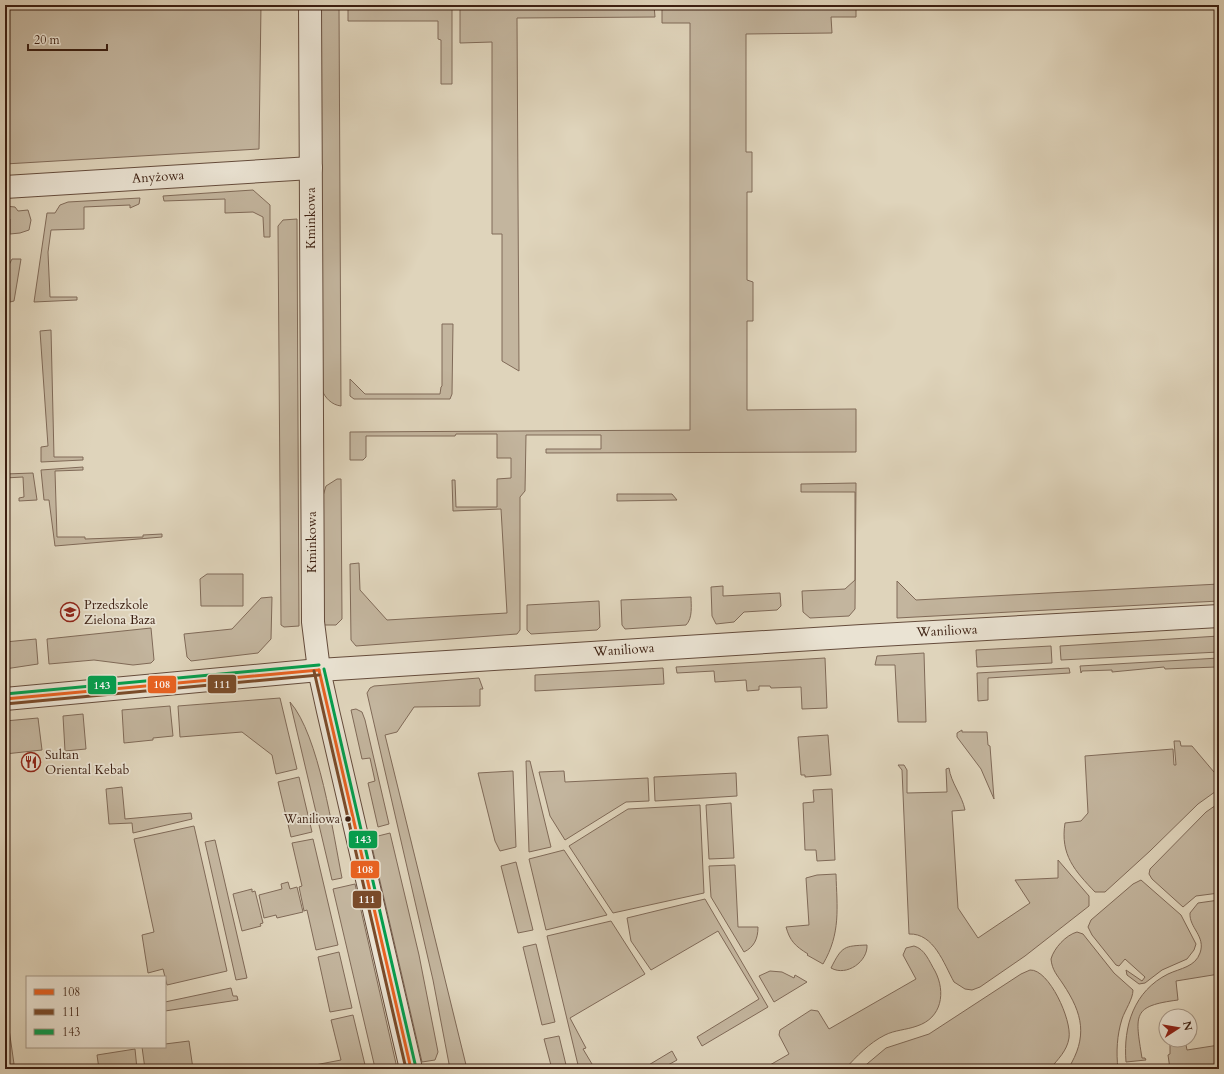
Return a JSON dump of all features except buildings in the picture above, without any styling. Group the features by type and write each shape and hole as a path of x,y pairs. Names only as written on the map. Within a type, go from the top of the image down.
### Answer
{"street":[{"name":"Kminkowa","path":"310,5 312,604 319,670 411,1069"},
{"name":"Anyżowa","path":"5,187 311,168"},
{"name":"Waniliowa","path":"5,699 319,670 862,636 1219,616"}],"shaded area":[{"path":"5,5 261,5 259,149 5,164"},
{"path":"321,5 339,5 341,406 329,401 322,390"},
{"path":"348,5 452,5 452,84 441,84 441,40 438,39 438,21 348,21"},
{"path":"460,5 654,5 655,17 517,18 519,371 502,361 502,234 492,234 492,42 460,43"},
{"path":"662,5 856,5 856,17 831,17 832,33 746,34 746,152 752,152 752,192 747,192 747,280 753,282 753,321 747,321 747,410 856,409 856,452 546,453 546,449 601,449 601,435 526,435 525,491 520,497 520,630 517,634 356,646 351,640 350,564 359,563 360,590 387,620 507,613 501,509 453,511 452,480 455,480 456,507 497,507 497,479 511,478 511,458 497,458 497,434 456,434 455,436 366,436 366,457 363,460 350,460 350,432 690,430 690,23 662,23"},
{"path":"253,190 270,205 270,237 264,237 263,217 253,212 225,213 225,199 164,201 163,196"},
{"path":"140,198 139,204 130,208 130,205 84,207 84,229 51,230 48,252 50,297 77,297 77,300 34,302 47,213 55,213 60,205 68,202"},
{"path":"5,206 15,207 18,211 28,210 31,220 29,230 10,234 10,219 5,219"},
{"path":"297,219 299,626 284,627 281,625 278,226 283,220"},
{"path":"12,259 21,259 14,301 10,302 9,265"},
{"path":"442,324 453,324 452,394 450,399 354,399 350,396 350,379 365,394 440,394 442,386"},
{"path":"51,330 54,457 83,457 83,460 41,462 41,447 48,446 40,331"},
{"path":"83,467 83,470 55,471 57,537 85,537 85,539 143,537 143,535 162,534 162,537 55,546 49,500 44,500 41,470"},
{"path":"33,473 37,500 19,501 19,498 24,497 23,477 5,478 5,474"},
{"path":"337,479 341,479 342,619 336,625 323,625 323,496 326,486"},
{"path":"856,483 855,609 849,616 810,618 803,612 802,591 845,589 855,580 855,492 801,492 801,484"},
{"path":"617,494 672,494 677,500 617,501"},
{"path":"207,574 243,574 243,606 201,606 200,579"},
{"path":"897,581 916,600 1219,584 1219,601 897,618"},
{"path":"723,586 723,596 780,593 781,606 777,610 744,612 734,622 716,624 712,616 711,587"},
{"path":"272,597 271,639 258,653 191,661 187,657 184,634 232,629 261,598"},
{"path":"691,597 691,615 686,625 625,629 622,625 621,600"},
{"path":"599,601 600,627 597,630 531,634 527,630 527,605"},
{"path":"151,628 154,660 151,663 133,665 94,660 49,664 47,639"},
{"path":"1219,636 1219,652 1061,660 1060,646"},
{"path":"36,639 38,664 5,669 5,642"},
{"path":"1051,646 1052,663 977,667 976,650"},
{"path":"924,653 926,722 898,722 895,665 875,665 877,656"},
{"path":"825,658 827,708 802,709 801,687 771,688 770,686 759,686 759,690 747,691 746,680 715,682 714,671 677,673 676,667"},
{"path":"1219,658 1219,668 1165,669 1164,667 1112,672 1112,670 1082,671 1081,673 1080,666"},
{"path":"663,668 664,684 535,691 535,675"},
{"path":"1069,668 1070,673 988,678 988,700 978,701 977,673"},
{"path":"479,678 483,689 480,689 480,706 414,707 397,732 385,735 467,1069 450,1069 433,980 367,693 370,688 374,686"},
{"path":"280,698 297,769 276,774 272,755 242,732 180,737 178,706"},
{"path":"290,702 300,717 317,760 324,786 342,878 332,880"},
{"path":"170,706 173,736 124,743 122,710"},
{"path":"356,709 362,712 365,720 389,824 378,827 368,783 375,781 370,758 362,759 351,710"},
{"path":"83,714 86,749 65,751 63,716"},
{"path":"38,718 42,750 5,754 5,721"},
{"path":"962,730 962,732 987,732 988,745 990,746 994,799 981,769 957,737 957,733"},
{"path":"828,735 831,775 805,777 805,775 801,775 798,737"},
{"path":"1174,741 1180,741 1181,746 1192,746 1214,772 1219,769 1219,789 1198,804 1105,892 1095,892 1081,877 1071,862 1067,853 1064,834 1065,823 1081,821 1088,813 1085,756 1173,749 1174,765 1176,765"},
{"path":"526,761 530,761 551,847 529,852"},
{"path":"898,765 904,765 907,770 907,793 947,792 946,769 949,768 965,810 952,811 958,908 978,938 1030,903 1015,880 1058,878 1058,860 1089,896 1089,906 1025,956 980,987 972,990 965,989 954,982 932,944 918,935 909,934 902,770"},
{"path":"513,771 516,847 500,851 495,841 478,773"},
{"path":"564,771 565,782 648,778 649,801 626,802 565,840 550,816 539,772"},
{"path":"736,773 737,796 655,801 654,777"},
{"path":"299,777 312,832 291,837 278,782"},
{"path":"122,787 125,819 191,813 192,819 133,833 132,823 109,824 106,789"},
{"path":"832,789 835,860 817,861 816,850 805,850 803,803 814,802 813,790"},
{"path":"731,803 734,858 709,859 706,805"},
{"path":"1219,803 1219,893 1196,896 1183,907 1152,879 1149,874 1150,869 1206,812"},
{"path":"700,805 704,893 613,913 569,846 628,809"},
{"path":"194,826 227,971 167,985 166,976 163,969 148,973 142,935 154,932 134,839"},
{"path":"390,833 419,955 438,1052 435,1060 422,1062 370,838"},
{"path":"313,839 338,945 316,950 307,910 304,911 299,887 302,886 292,843"},
{"path":"215,840 247,978 236,980 205,842"},
{"path":"564,850 607,915 546,930 529,859"},
{"path":"516,862 533,930 518,933 501,866"},
{"path":"735,865 738,927 758,927 755,942 744,952 711,897 709,866"},
{"path":"836,874 837,920 833,942 823,964 807,955 808,954 796,946 791,940 786,927 809,925 806,878 817,875"},
{"path":"1141,880 1181,915 1196,944 1194,950 1187,959 1162,970 1145,983 1139,984 1127,975 1126,970 1142,981 1145,977 1125,959 1119,966 1116,965 1092,935 1088,927 1091,920 1133,884"},
{"path":"288,882 290,889 297,887 303,912 277,918 276,915 264,918 259,895 282,889 281,884"},
{"path":"355,884 397,1068 375,1068 333,889"},
{"path":"252,889 252,892 255,891 263,923 260,924 261,926 242,931 233,894"},
{"path":"705,899 768,1007 702,1046 697,1037 759,999 718,931 651,970 631,941 627,918"},
{"path":"1219,900 1219,974 1176,981 1178,1000 1152,1005 1145,1009 1140,1015 1138,1031 1142,1058 1145,1058 1146,1060 1126,1062 1129,1023 1139,1000 1156,981 1191,964 1198,958 1201,942 1190,918 1190,913 1198,903"},
{"path":"611,921 645,974 570,1018 586,1048 583,1049 595,1069 579,1069 547,936"},
{"path":"1077,932 1083,934 1114,973 1133,990 1119,1031 1117,1050 1118,1069 1068,1069 1078,1046 1080,1036 1079,1016 1070,995 1052,966 1051,959 1061,942"},
{"path":"536,944 555,1022 542,1025 523,947"},
{"path":"867,945 864,957 855,966 844,970 831,968 838,955 844,949 853,946"},
{"path":"914,946 921,950 926,956 938,979 941,996 940,1003 937,1011 932,1017 917,1026 893,1032 879,1038 864,1050 845,1069 763,1069 789,1054 779,1035 780,1030 811,1010 818,1011 829,1029 916,979 903,955 906,948"},
{"path":"339,952 352,1008 330,1012 318,957"},
{"path":"1030,970 1037,972 1045,978 1051,986 1058,997 1067,1020 1069,1030 1068,1043 1062,1055 1050,1069 861,1069 886,1048 929,1034 1021,974"},
{"path":"770,971 782,972 794,978 795,975 807,982 774,1002 759,976"},
{"path":"231,988 233,996 237,996 238,1000 166,1011 166,1002"},
{"path":"5,1001 14,1064 5,1066"},
{"path":"353,1015 366,1069 294,1069 341,1060 331,1020"},
{"path":"559,1036 567,1069 552,1069 544,1039"},
{"path":"189,1041 193,1069 145,1069 142,1048 166,1048 166,1044"},
{"path":"1219,1045 1219,1069 1170,1069 1168,1055 1170,1054 1170,1048 1187,1048 1187,1050"},
{"path":"135,1049 137,1069 99,1069 97,1055"},
{"path":"672,1051 677,1060 661,1069 642,1069"}],"transit line":[{"name":"143","path":"5,694 319,665"},
{"name":"143","path":"324,669 416,1068"},
{"name":"108","path":"319,670 411,1069"},
{"name":"108","path":"5,699 319,670"},
{"name":"111","path":"314,671 406,1069"},
{"name":"111","path":"5,704 319,675"}],"place":[{"name":"Przedszkole Zielona Baza","path":"70,612"},
{"name":"Sultan Oriental Kebab","path":"31,762"},
{"name":"Waniliowa","path":"348,819"}]}
